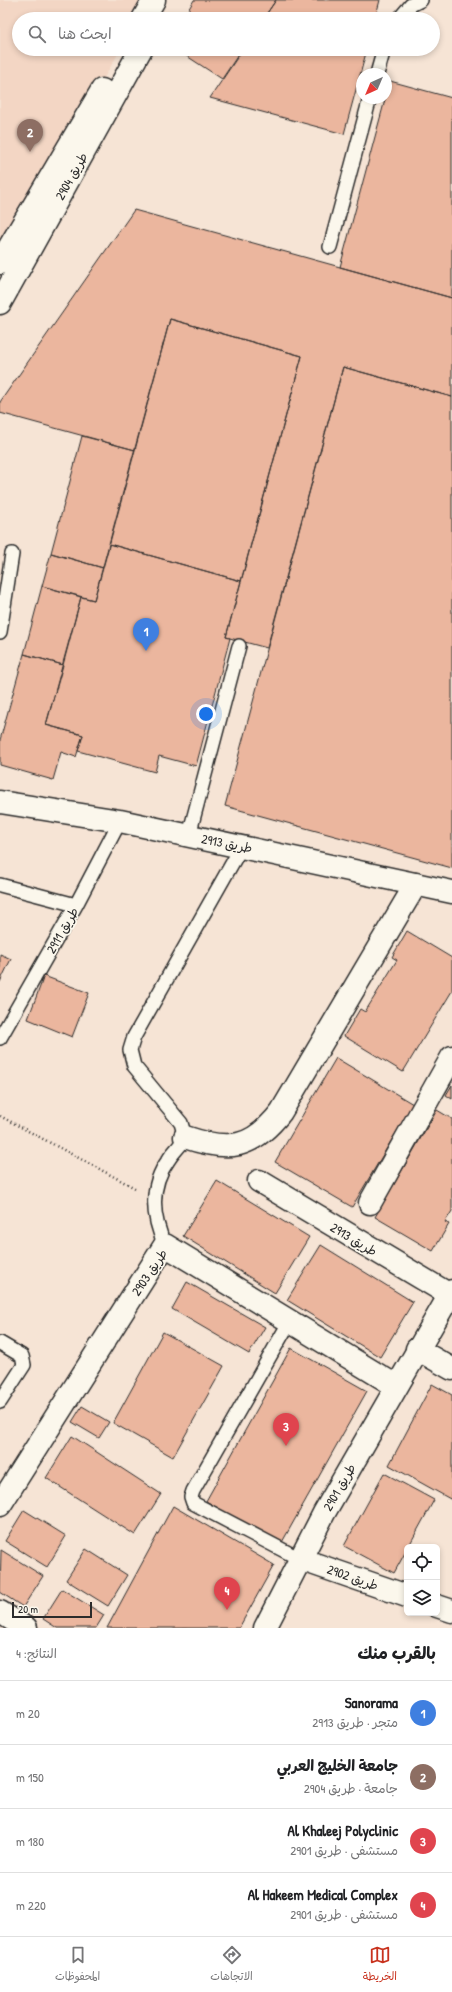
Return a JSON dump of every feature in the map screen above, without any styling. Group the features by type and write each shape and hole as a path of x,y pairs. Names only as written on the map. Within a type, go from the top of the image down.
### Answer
{"street":[{"path":"147,12 154,0"},
{"path":"162,12 168,0"},
{"name":"طريق 2904","path":"0,264 121,56"},
{"name":"طريق 2904","path":"0,303 137,56"},
{"name":"طريق 2913","path":"0,802 120,821 452,892"},
{"path":"185,1137 209,1145 230,1146 250,1140 268,1129 281,1112 416,884"},
{"path":"370,1203 452,1057"},
{"name":"طريق 2913","path":"259,1182 451,1293"},
{"name":"طريق 2903","path":"0,1505 165,1245 396,1386"},
{"name":"طريق 2901","path":"265,1628 300,1559 396,1386 451,1293"},
{"path":"417,1349 452,1369"},
{"name":"طريق 2902","path":"300,1559 404,1595"},
{"path":"440,1607 452,1611"},
{"path":"0,1612 26,1628"}],"lane":[{"path":"405,12 411,5 421,0"},
{"path":"379,68 382,56"},
{"path":"330,247 368,104"},
{"path":"0,632 12,554"},
{"path":"189,835 239,646"},
{"name":"طريق 2911","path":"0,1038 76,905 120,821"},
{"path":"165,1245 158,1230 154,1214 158,1180 168,1160 180,1147 185,1137 181,1123 134,1066 130,1050 134,1037 242,846"},
{"path":"0,884 76,905"},
{"path":"290,1321 193,1491 191,1498 193,1503 300,1559"},
{"path":"0,1343 22,1356 24,1365 0,1402"}],"path":[{"path":"0,1116 155,1198"}],"shaded area":[{"path":"0,0 149,0 142,12 12,12 12,56 117,56 0,255"}],"building":[{"path":"194,0 276,0 268,12 187,12"},
{"path":"276,0 380,0 377,12 268,12"},
{"path":"187,56 237,56 222,79"},
{"path":"238,56 365,56 362,68 356,68 356,90 344,134 210,98"},
{"path":"392,82 452,98 452,298 340,267 384,104 392,104"},
{"path":"134,210 452,298 452,397 343,367 267,648 226,637 302,356 170,319 135,450 0,413 0,402"},
{"path":"170,319 302,356 241,581 109,544"},
{"path":"343,367 452,397 452,868 225,806"},
{"path":"82,436 135,450 103,568 51,553"},
{"path":"109,544 241,581 226,637 230,638 196,766 159,756 155,772 78,751 83,735 46,725 81,597 94,600"},
{"path":"51,553 103,568 94,600 42,586"},
{"path":"42,586 81,597 63,665 24,654"},
{"path":"24,654 63,665 46,725 83,735 76,757 61,752 53,780 0,765 0,740"},
{"path":"407,931 452,958 452,991 403,1072 344,1036 360,1009 365,1012 397,960 392,957"},
{"path":"0,954 11,959 0,982"},
{"path":"44,976 89,993 72,1037 28,1019"},
{"path":"336,1058 413,1104 352,1207 275,1162"},
{"path":"452,1085 452,1099 446,1095"},
{"path":"437,1110 452,1119 452,1211 445,1222 449,1224 433,1251 375,1217"},
{"path":"217,1181 309,1237 275,1293 183,1236"},
{"path":"321,1245 413,1302 380,1357 287,1300"},
{"path":"187,1282 265,1327 249,1354 172,1309"},
{"path":"163,1332 224,1366 173,1457 113,1423"},
{"path":"291,1348 367,1391 281,1544 206,1501"},
{"path":"432,1384 452,1395 452,1500 389,1465"},
{"path":"82,1406 109,1422 99,1438 72,1422"},
{"path":"72,1436 161,1494 135,1535 46,1478"},
{"path":"384,1473 434,1500 410,1544 404,1544 404,1555 394,1573 344,1546"},
{"path":"173,1506 274,1565 239,1628 107,1628"},
{"path":"24,1510 66,1536 47,1567 5,1541"},
{"path":"86,1549 127,1575 108,1606 66,1580"},
{"path":"1,1550 43,1576 23,1607 0,1592"},
{"path":"62,1589 104,1615 96,1628 57,1628 43,1619"}],"place":[{"name":"جامعة الخليج العربي","path":"30,152"},
{"name":"Sanorama","path":"146,651"},
{"name":"Al Khaleej Polyclinic","path":"286,1446"},
{"name":"Al Hakeem Medical Complex","path":"227,1610"}]}
